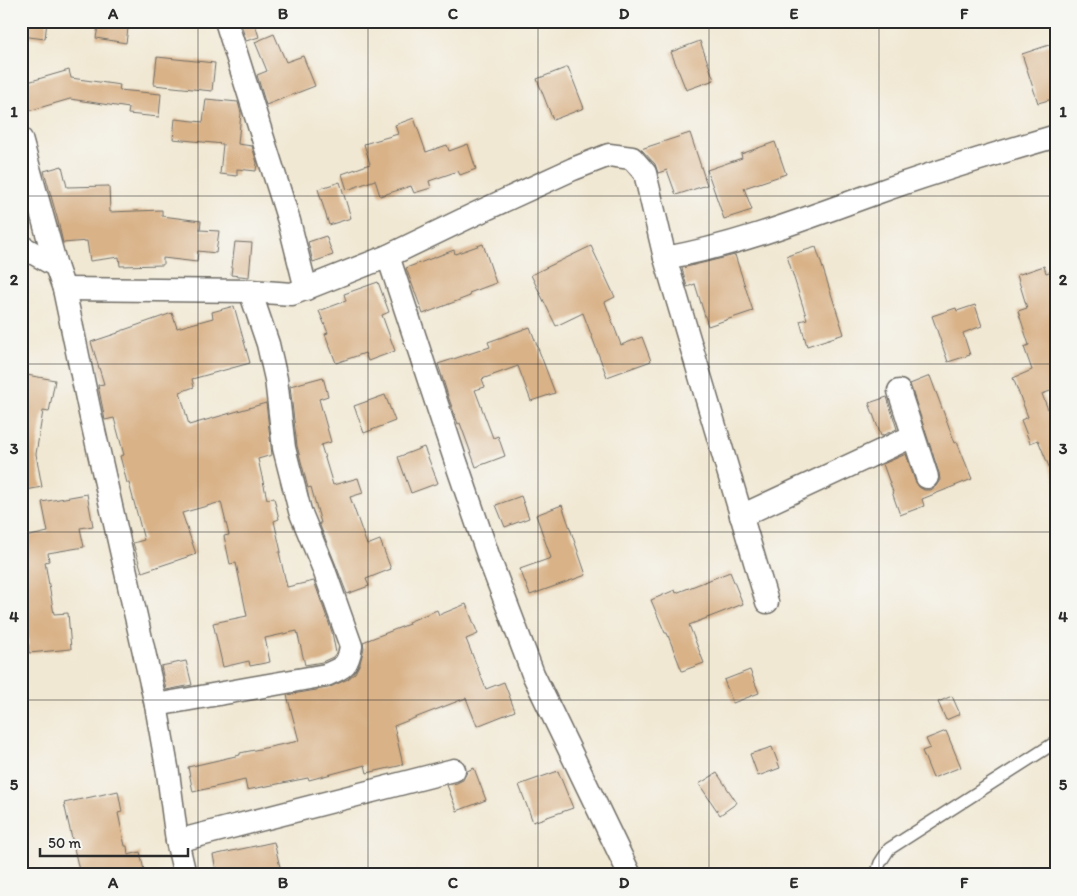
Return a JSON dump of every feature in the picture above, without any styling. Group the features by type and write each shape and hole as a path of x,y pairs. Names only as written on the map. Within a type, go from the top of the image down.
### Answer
{"street":[{"path":"226,21 289,221 306,289"},
{"path":"665,258 751,237 929,174 1056,136"},
{"path":"21,139 64,289 156,705 177,841 185,875"},
{"path":"64,289 250,291 292,294 388,256 519,194 609,155 632,158 645,173 665,258 767,602"},
{"path":"21,246 56,266"},
{"path":"388,256 474,513 533,674 630,875"},
{"path":"156,705 326,675 343,667 349,657 351,646 323,567 300,511 284,448 276,379 268,344 250,291"},
{"path":"898,391 927,477"},
{"path":"741,516 913,436"},
{"path":"177,841 454,770"}],"lane":[{"path":"876,875 880,863 889,849 1056,742"}],"building":[{"path":"21,21 47,21 45,39 21,36"},
{"path":"99,21 129,21 126,43 96,38"},
{"path":"240,21 254,21 259,37 246,41"},
{"path":"274,34 286,62 303,56 315,86 266,105 257,75 267,71 255,42"},
{"path":"700,41 714,80 686,90 671,52"},
{"path":"1052,44 1056,55 1056,98 1038,103 1022,54"},
{"path":"157,57 215,63 212,91 154,85"},
{"path":"568,67 584,108 553,120 537,79"},
{"path":"69,70 71,78 120,85 119,90 161,94 159,117 128,114 129,108 70,99 25,112 21,99 21,84"},
{"path":"206,99 238,102 241,113 238,144 252,146 257,163 256,171 237,169 237,176 220,174 223,144 173,139 175,119 203,122"},
{"path":"414,118 426,152 447,145 449,151 468,144 476,169 460,175 458,171 429,181 431,188 414,193 411,186 380,196 375,180 347,190 342,174 370,164 364,144 398,134 395,125"},
{"path":"690,133 707,185 676,195 667,170 658,173 655,164 641,149"},
{"path":"775,142 786,174 744,188 752,210 724,219 707,170 742,158 741,154"},
{"path":"62,166 67,187 109,186 110,212 162,210 162,216 201,221 200,230 219,231 216,253 198,251 197,262 163,258 163,265 120,266 119,257 90,261 87,241 63,243 44,171"},
{"path":"340,182 351,218 329,225 318,189"},
{"path":"326,236 333,255 313,262 308,242"},
{"path":"235,242 252,243 249,277 231,275"},
{"path":"483,244 496,283 469,293 470,296 423,314 406,268 454,250 455,254"},
{"path":"591,246 615,297 605,302 621,345 642,337 651,361 607,377 583,313 556,326 531,275"},
{"path":"816,247 844,334 807,346 800,321 807,319 787,256"},
{"path":"735,255 753,311 708,326 695,284 687,287 682,268"},
{"path":"1044,266 1046,273 1056,270 1056,389 1042,394 1056,430 1056,481 1038,440 1030,443 1021,420 1028,417 1013,378 1032,370 1024,347 1029,345 1018,311 1027,308 1017,275"},
{"path":"378,282 389,312 382,315 395,351 368,361 365,353 336,363 325,334 328,333 319,311 346,301 344,294"},
{"path":"975,305 982,326 963,333 970,355 948,362 932,316 956,308 957,311"},
{"path":"234,306 250,363 192,379 194,387 180,392 189,425 266,403 272,455 258,459 267,499 274,498 279,519 274,521 287,587 314,581 332,632 336,653 333,657 322,662 305,665 297,631 265,638 270,662 250,666 249,661 223,667 213,623 247,616 236,563 230,564 224,536 229,535 221,502 182,513 196,554 142,572 133,543 144,540 120,456 124,455 114,418 105,420 98,385 104,384 91,342 172,313 177,328 213,318 212,312"},
{"path":"530,327 555,393 531,401 518,366 482,379 485,387 475,390 493,438 498,436 505,456 476,467 460,423 458,424 438,364 490,347 488,342"},
{"path":"21,374 55,380 49,412 43,411 36,454 42,487 21,491"},
{"path":"930,376 955,443 957,442 972,479 922,499 924,506 900,515 883,464 906,454 915,481 919,487 924,490 931,490 940,480 910,384"},
{"path":"323,377 328,396 319,399 331,442 321,445 333,485 358,478 363,493 350,497 367,545 380,540 391,569 366,579 369,586 347,594 319,523 321,523 311,487 308,488 297,446 290,386"},
{"path":"385,395 395,421 364,433 354,406"},
{"path":"887,397 897,429 881,436 869,403"},
{"path":"424,447 438,483 411,493 398,457"},
{"path":"87,494 93,526 80,528 84,547 48,553 49,561 45,562 54,614 68,613 71,649 29,653 21,576 21,538 48,532 42,502"},
{"path":"521,496 529,518 505,527 496,505"},
{"path":"562,505 586,575 530,595 520,569 551,558 536,515"},
{"path":"730,572 743,604 689,625 704,663 682,671 651,600 675,590 676,593"},
{"path":"466,604 478,634 466,639 486,689 504,682 515,711 477,726 466,698 394,726 403,765 367,773 365,765 309,780 308,778 247,790 245,780 193,792 188,767 240,755 240,753 299,741 287,695 328,688 348,679 355,673 360,663 364,648 363,642 409,624 408,622 437,610 439,615"},
{"path":"186,661 192,685 166,690 161,666"},
{"path":"750,670 759,693 733,703 724,680"},
{"path":"952,696 960,714 946,720 938,702"},
{"path":"946,731 961,767 933,778 922,751 930,748 926,739"},
{"path":"772,747 780,768 758,776 750,754"},
{"path":"474,768 486,800 457,811 447,785 463,780 467,771"},
{"path":"558,771 573,808 533,822 519,785"},
{"path":"717,773 737,803 720,815 699,784"},
{"path":"118,791 122,812 118,813 125,846 127,846 128,855 140,852 145,875 80,875 64,803"},
{"path":"274,842 280,867 242,875 217,875 213,855"}]}
